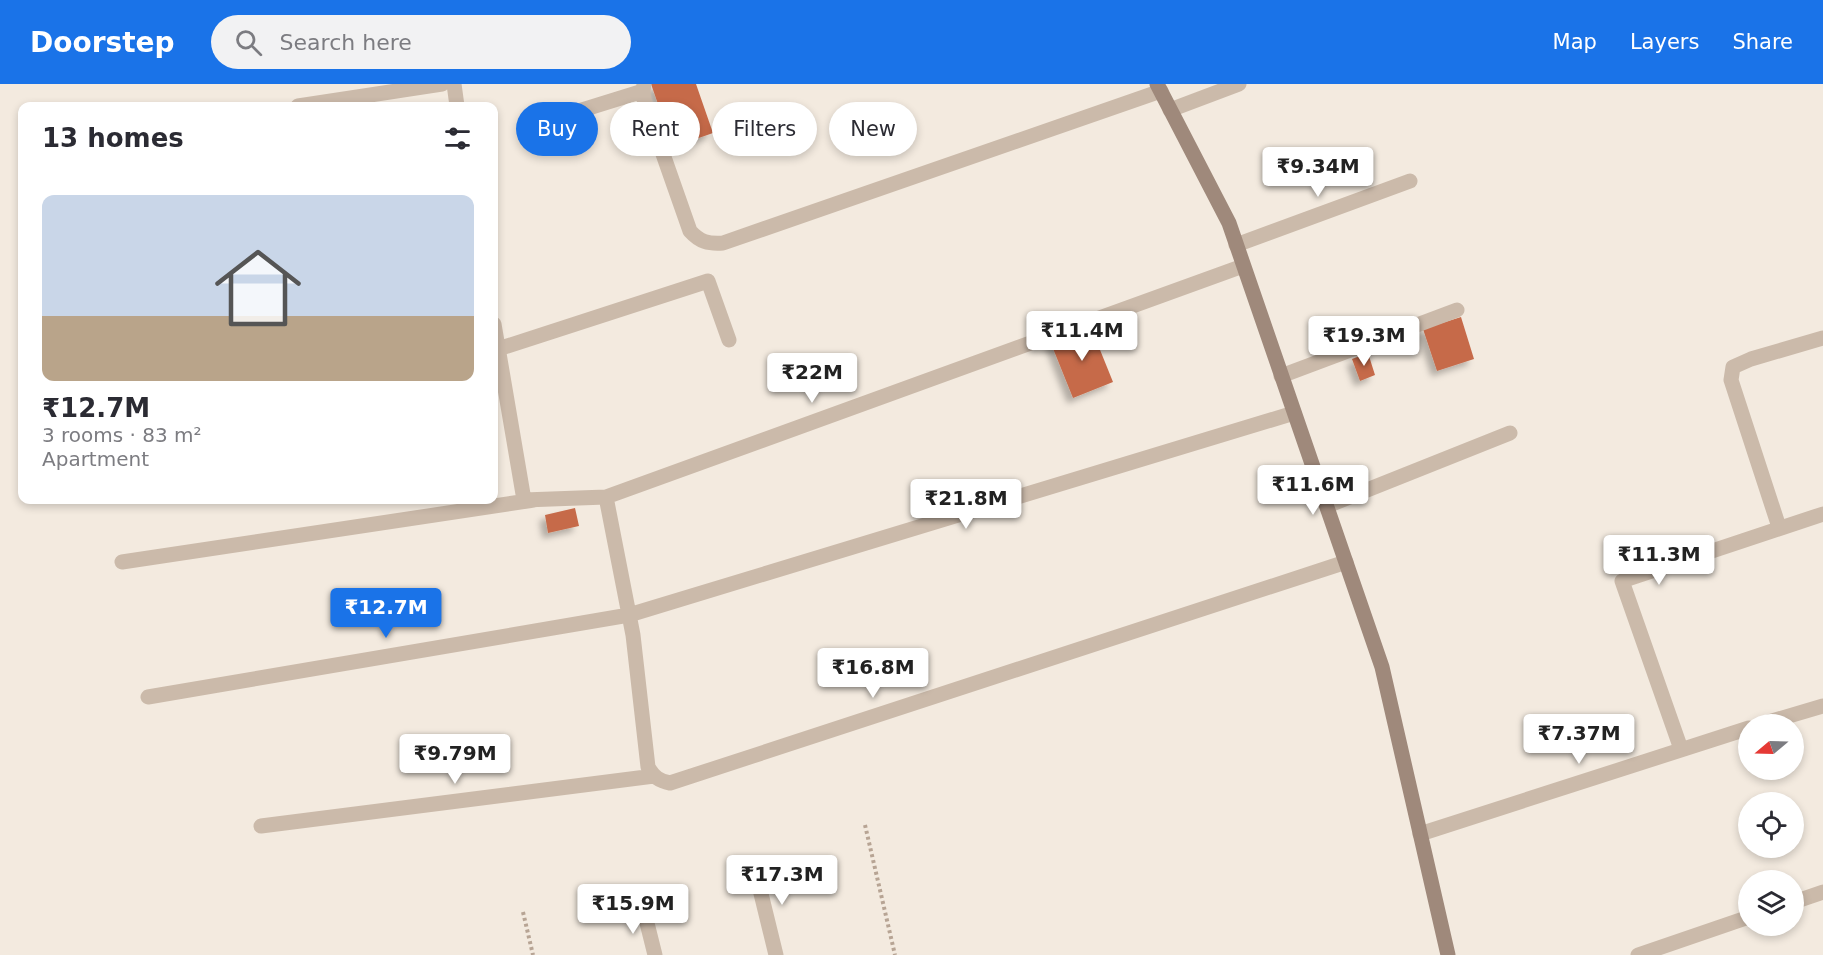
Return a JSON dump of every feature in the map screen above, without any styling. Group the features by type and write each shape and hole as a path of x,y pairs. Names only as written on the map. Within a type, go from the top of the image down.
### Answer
{"street":[{"path":"324,102 442,84"},
{"path":"454,84 456,102"},
{"path":"1170,110 1239,84"},
{"path":"598,103 644,87 644,100 690,231 698,240 723,243 1159,88 1228,223 1382,667 1448,955"},
{"path":"1236,246 1410,182"},
{"path":"729,340 708,281 498,359 524,500 606,497 1243,266"},
{"path":"1281,376 1457,310"},
{"path":"1779,527 1731,380 1734,367 1750,359 1823,338"},
{"path":"148,696 629,615 1294,413"},
{"path":"1327,506 1510,433"},
{"path":"606,497 633,635 648,767 662,782 670,783 1346,562"},
{"path":"122,562 534,500"},
{"path":"1681,749 1622,581 1823,514"},
{"path":"1796,714 1823,706"},
{"path":"1420,834 1738,731"},
{"path":"261,826 654,776"},
{"path":"754,865 776,955"},
{"path":"1804,899 1823,892"},
{"path":"643,907 655,955"},
{"path":"1638,955 1738,921"}],"path":[{"path":"865,825 895,955"},
{"path":"523,912 533,955"}],"building":[{"path":"651,84 696,84 712,133 700,138 700,102 657,102"},
{"path":"1461,317 1474,359 1437,371 1423,329"},
{"path":"1090,325 1113,382 1073,398 1050,341"},
{"path":"1368,353 1375,375 1360,381 1352,359"},
{"path":"575,508 579,526 548,533 545,515"}]}
